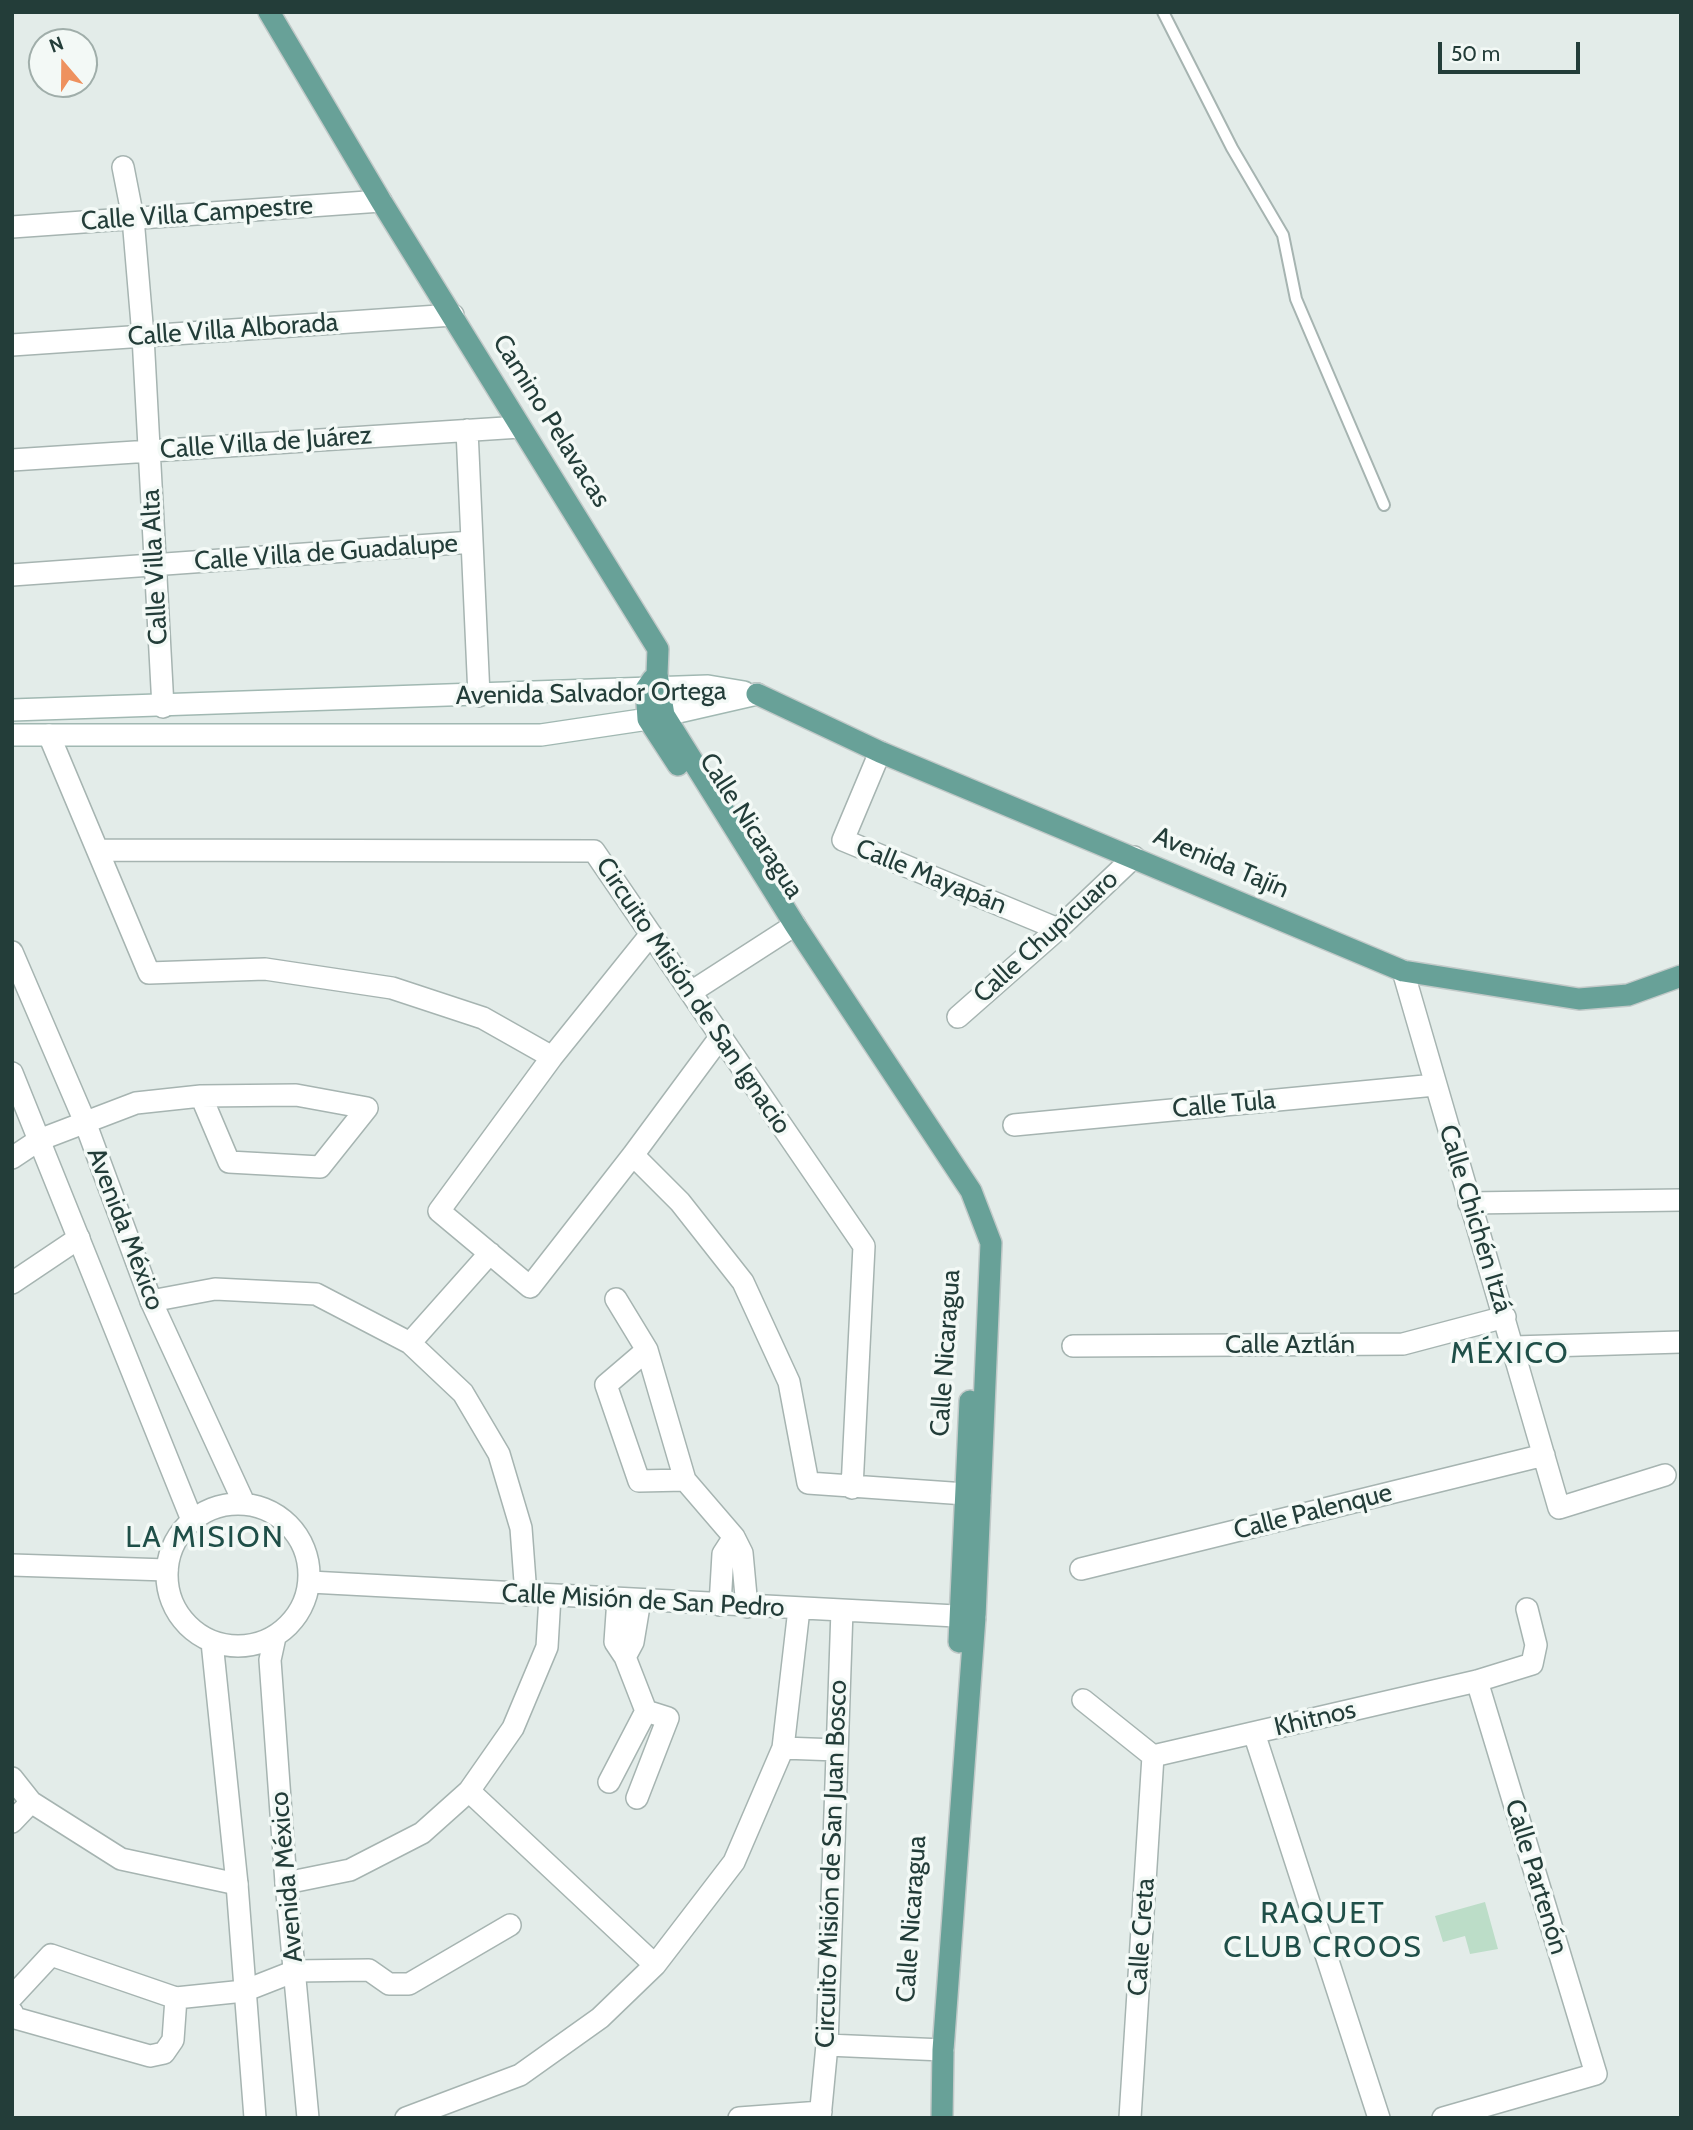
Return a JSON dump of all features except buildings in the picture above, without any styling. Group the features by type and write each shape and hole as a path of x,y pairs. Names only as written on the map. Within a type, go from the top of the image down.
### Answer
{"main road":[{"name":"Camino Pelavacas","path":"270,12 381,201 658,649 654,684"},
{"name":"Calle Nicaragua","path":"654,684 656,717 790,928 971,1191 991,1243 972,1495 968,1616 937,2050 929,2118"},
{"name":"Avenida Tajín","path":"757,694 880,752 1403,971 1579,999 1628,995 1681,976"},
{"name":"Calle Nicaragua","path":"937,2050 942,2118"}],"street":[{"name":"Calle Villa Alta","path":"123,167 133,218 143,336 163,707"},
{"name":"Calle Villa Campestre","path":"12,227 381,201"},
{"name":"Calle Villa Alborada","path":"12,345 453,315"},
{"name":"Calle Villa de Juárez","path":"12,460 520,427"},
{"path":"467,430 479,696"},
{"name":"Calle Villa de Guadalupe","path":"12,575 472,542"},
{"name":"Avenida Salvador Ortega","path":"12,709 163,707 479,696 654,684 708,686 757,694"},
{"name":"Avenida Salvador Ortega","path":"12,735 541,735 656,717 757,694"},
{"path":"48,735 149,973 265,969 392,988 483,1018 552,1056"},
{"name":"Calle Mayapán","path":"880,752 843,840 1058,929"},
{"name":"Circuito Misión de San Ignacio","path":"99,850 594,851 864,1246 852,1488"},
{"name":"Calle Chupícuaro","path":"958,1017 1058,929 1134,857"},
{"path":"691,992 790,928"},
{"path":"651,934 552,1056 439,1211 530,1287 721,1036"},
{"name":"Avenida México","path":"12,952 85,1122 151,1301 244,1503"},
{"name":"Calle Chichén Itzá","path":"1403,971 1559,1508 1665,1475"},
{"name":"Avenida México","path":"12,1073 192,1520"},
{"name":"Calle Tula","path":"1014,1125 1435,1085"},
{"path":"12,1158 39,1140 136,1103 201,1096 296,1095 367,1108 320,1167 229,1162 201,1096"},
{"path":"633,1155 680,1202 743,1282 789,1382 808,1483 972,1495"},
{"path":"1469,1203 1681,1200"},
{"path":"12,1283 79,1238"},
{"path":"410,1343 490,1254"},
{"path":"151,1301 215,1289 316,1294 410,1343 463,1393 499,1454 521,1528 526,1595"},
{"path":"616,1299 647,1350 685,1480 734,1536 742,1553 747,1607"},
{"name":"Calle Aztlán","path":"1073,1346 1403,1344 1505,1317"},
{"path":"1514,1347 1681,1342"},
{"path":"647,1350 606,1385 639,1481 685,1480"},
{"name":"Calle Palenque","path":"1082,1569 1544,1455"},
{"path":"244,1503 284,1520 307,1554 310,1582 301,1610 275,1637 245,1647 212,1642 187,1626 172,1604 167,1587 167,1570 175,1541 192,1520 216,1507 244,1503"},
{"path":"720,1605 723,1554 734,1536"},
{"path":"12,1565 167,1570"},
{"name":"Calle Misión de San Pedro","path":"310,1582 747,1607 968,1616"},
{"path":"286,1883 350,1870 422,1833 469,1791 513,1728 547,1647 551,1596"},
{"path":"618,1600 615,1642 625,1657 646,1711 610,1779 639,1793 667,1718 646,1711"},
{"path":"625,1657 633,1642 640,1600"},
{"path":"417,2116 520,2075 600,2018 655,1965 734,1862 783,1748 799,1609"},
{"name":"Khitnos","path":"1153,1756 1477,1681 1532,1664 1536,1645 1527,1609"},
{"name":"Circuito Misión de San Juan Bosco","path":"820,2115 827,2045 842,1610"},
{"name":"Avenida México","path":"275,1637 270,1660 286,1883 308,2118"},
{"name":"Avenida México","path":"212,1642 237,1884 255,2118"},
{"name":"Calle Partenón","path":"1443,2118 1596,2074 1477,1681"},
{"path":"1083,1700 1153,1756"},
{"path":"1254,1733 1379,2118"},
{"path":"783,1748 837,1749"},
{"name":"Calle Creta","path":"1130,2118 1153,1756"},
{"path":"12,1778 31,1802 121,1858 237,1884"},
{"path":"469,1791 655,1965"},
{"path":"12,1822 31,1802"},
{"path":"12,1997 51,1955 176,1998 244,1991 295,1971 369,1970 389,1984 409,1984 510,1925"},
{"path":"12,2012 16,2018 150,2056 164,2053 173,2040 176,1998"},
{"path":"827,2045 937,2050"},
{"path":"739,2118 820,2115"}],"lane":[{"path":"1163,12 1232,148 1283,235 1296,299 1384,505"}],"green space":[{"path":"1485,1902 1498,1949 1470,1954 1465,1936 1443,1942 1435,1916"}],"district":[{"name":"MÉXICO","path":"1510,1354"},
{"name":"LA MISION","path":"205,1538"},
{"name":"RAQUET CLUB CROOS","path":"1323,1931"}]}
